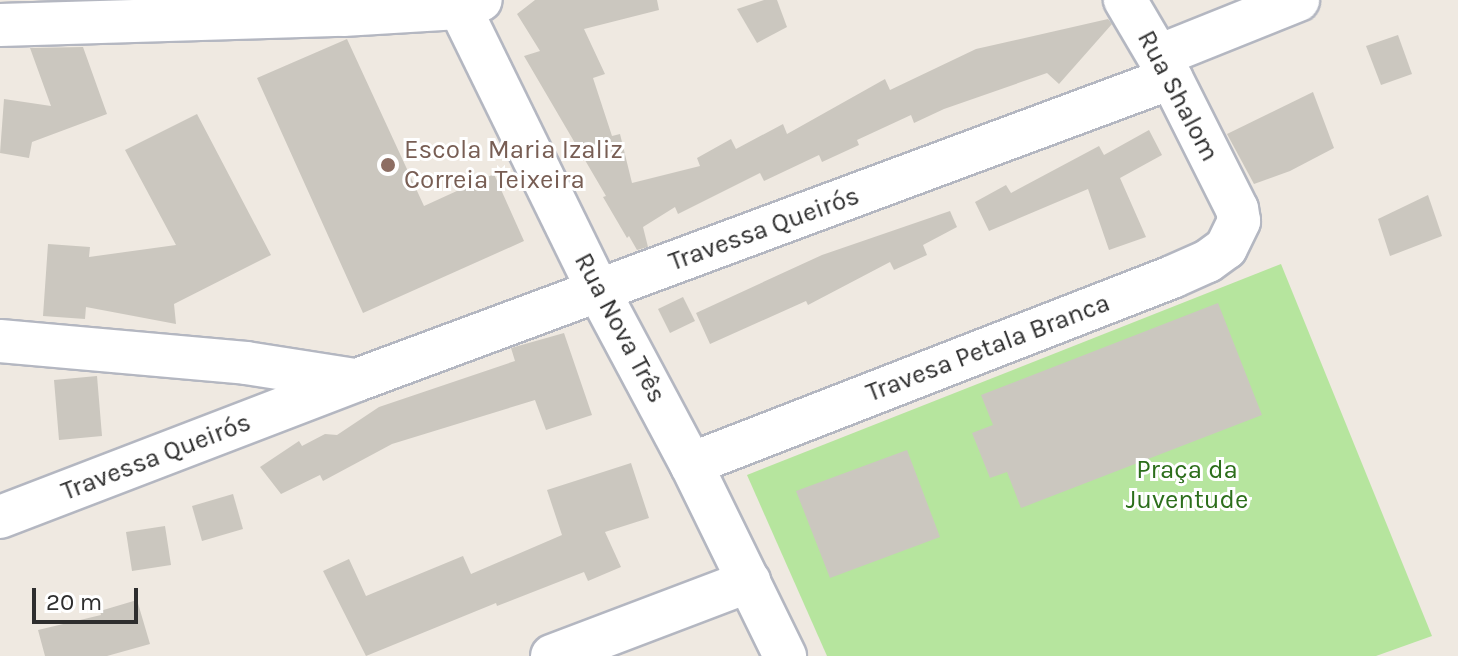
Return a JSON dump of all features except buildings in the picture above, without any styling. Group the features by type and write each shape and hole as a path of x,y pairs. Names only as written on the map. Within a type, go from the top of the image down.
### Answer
{"street":[{"name":"Rua Shalom","path":"1125,0 1165,67 1229,194"},
{"name":"Travessa Queirós","path":"0,517 598,290 1165,67 1298,0"},
{"path":"0,25 465,3"},
{"name":"Rua Nova Três","path":"465,3 598,290 691,464 785,656"},
{"name":"Travesa Petala Branca","path":"691,464 1208,261 1226,248 1239,221 1229,194"},
{"name":"Travessa Queirós","path":"0,341 246,363 357,380"},
{"path":"552,656 749,581"}],"green space":[{"name":"Praça da Juventude","path":"1281,264 1432,636 1376,656 827,656 747,475"}],"place":[{"name":"Escola Maria Izaliz Correia Teixeira","path":"388,165"}]}
